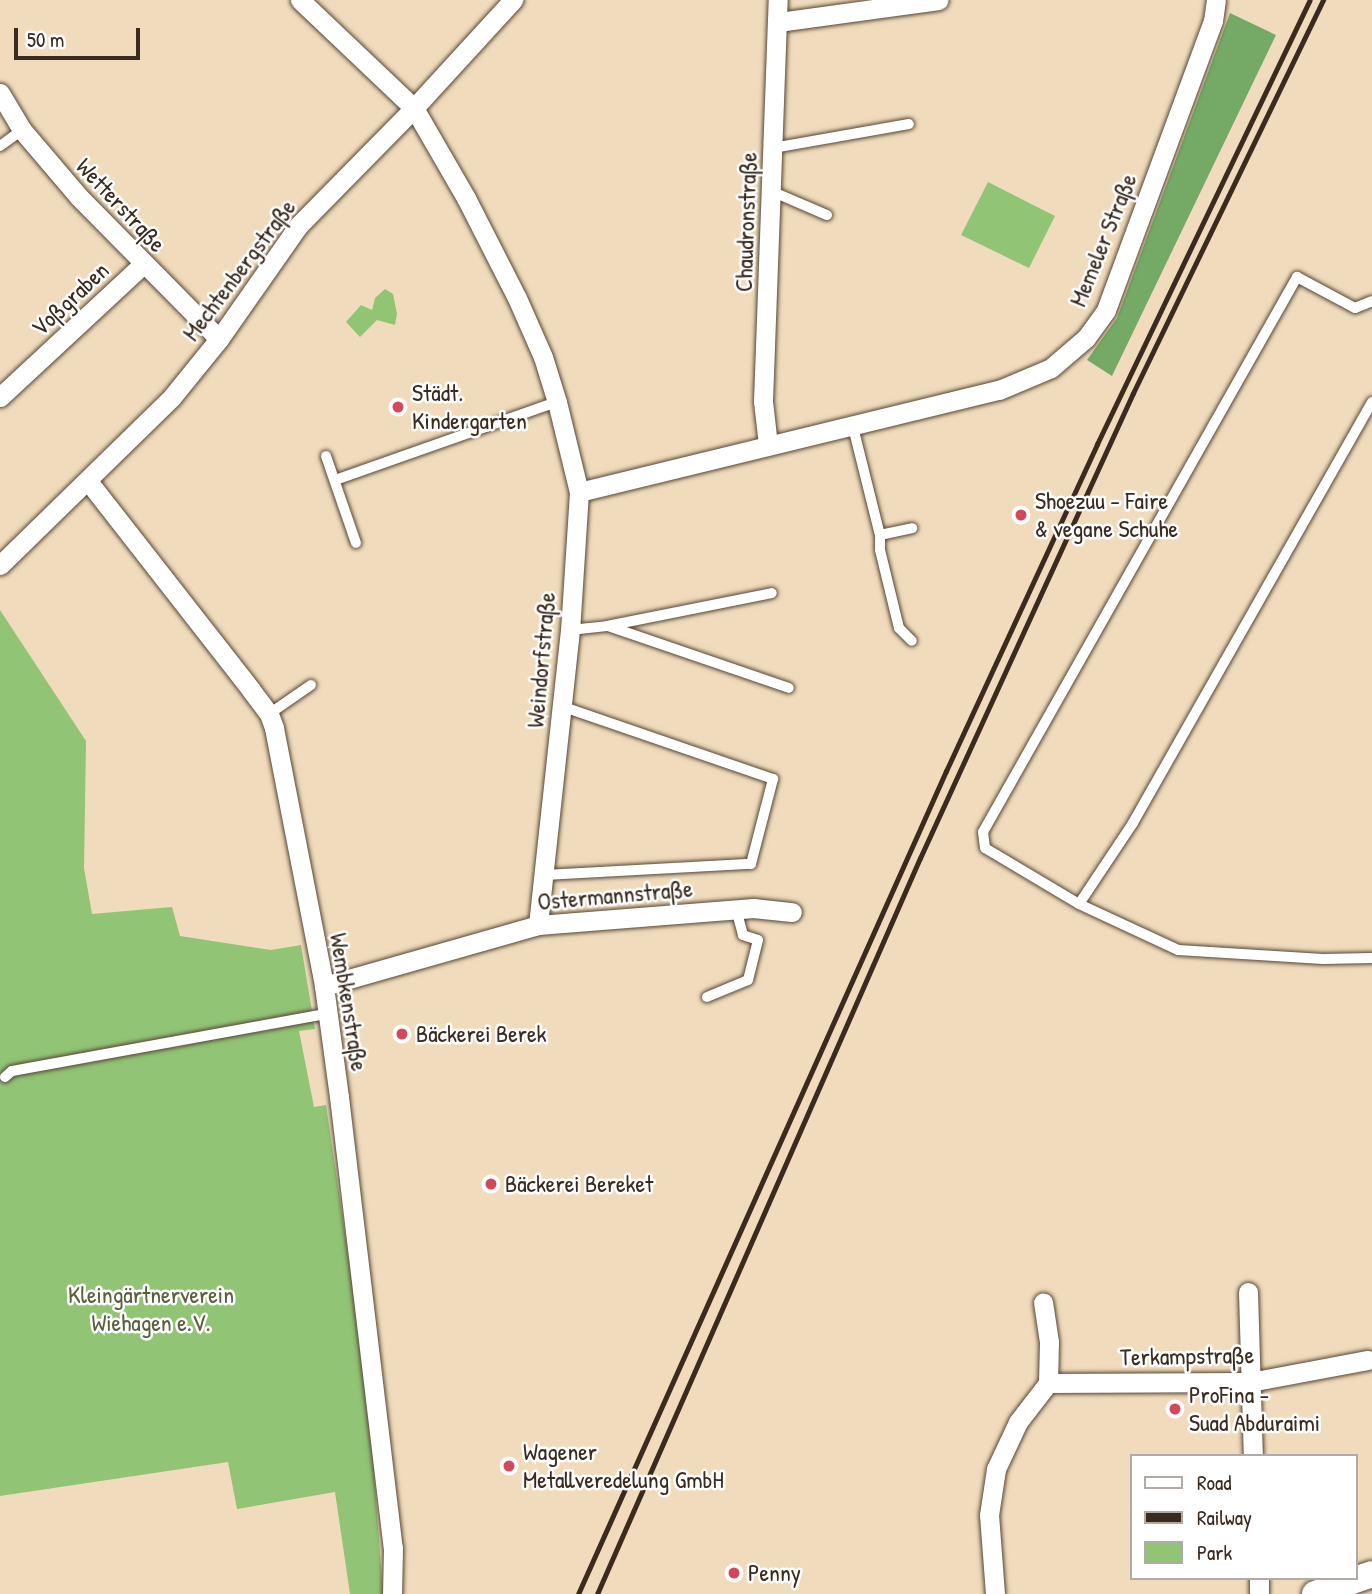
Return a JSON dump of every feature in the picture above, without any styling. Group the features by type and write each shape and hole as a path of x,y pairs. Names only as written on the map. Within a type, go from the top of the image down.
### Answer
{"main road":[{"path":"1315,1594 1355,1580"}],"street":[{"name":"Weindorfstraße","path":"300,0 414,108 466,198 517,298 543,357 558,402 579,492 570,630 538,925"},
{"name":"Mechtenbergstraße","path":"0,565 172,397 219,339 298,226 414,108 513,0"},
{"name":"Chaudronstraße","path":"768,445 763,401 778,0"},
{"path":"778,22 939,0"},
{"name":"Memeler Straße","path":"579,492 999,390 1051,368 1086,338 1106,310 1213,21 1216,0"},
{"name":"Wetterstraße","path":"0,93 22,130 142,265 219,339"},
{"name":"Voßgraben","path":"0,397 142,265"},
{"name":"Wembkenstraße","path":"88,481 269,714 324,986 393,1548 392,1594"},
{"name":"Ostermannstraße","path":"324,986 538,925 754,908 792,912"},
{"path":"1248,1292 1253,1454"},
{"path":"995,1594 989,1515 996,1469 1018,1422 1048,1382 1049,1342 1043,1302"},
{"name":"Terkampstraße","path":"1048,1382 1250,1382 1367,1360"}],"lane":[{"path":"773,148 909,124"},
{"path":"0,146 22,130"},
{"path":"771,191 827,215"},
{"path":"1372,301 1355,308 1297,277 983,832 985,848 1079,904 1178,950 1323,960 1372,958"},
{"path":"335,480 558,402"},
{"path":"1079,904 1133,823 1372,402"},
{"path":"853,427 880,535 880,550 898,628 912,641"},
{"path":"326,456 356,543"},
{"path":"880,535 912,528"},
{"path":"570,630 607,626 772,593"},
{"path":"607,626 789,688"},
{"path":"269,714 311,685"},
{"path":"545,874 751,864 773,779 561,706"},
{"path":"707,997 748,980 758,940 743,935 736,909"},
{"path":"5,1077 12,1071 327,1014"}],"green space":[{"path":"1230,13 1276,35 1112,376 1087,360 1117,318"},
{"path":"988,182 1055,216 1029,268 961,235"},
{"path":"385,289 393,294 397,314 395,325 377,320 360,337 346,322 361,305 372,310 375,298"},
{"name":"Kleingärtnerverein Wiehagen e.V.","path":"0,610 86,741 84,868 92,914 172,907 180,936 271,950 301,945 315,1029 299,1031 314,1107 326,1105 368,1390 383,1594 350,1594 335,1492 237,1509 228,1462 0,1496"}],"railway":[{"path":"578,1594 946,771 1097,444 1310,0"},
{"path":"597,1594 920,858 1133,393 1323,0"}],"place":[{"name":"Städt. Kindergarten","path":"398,407"},
{"name":"Shoezuu - Faire & vegane Schuhe","path":"1021,515"},
{"name":"Bäckerei Berek","path":"402,1034"},
{"name":"Bäckerei Bereket","path":"491,1184"},
{"name":"ProFina - Suad Abduraimi","path":"1175,1409"},
{"name":"Wagener Metallveredelung GmbH","path":"509,1466"},
{"name":"Penny","path":"734,1573"}]}
